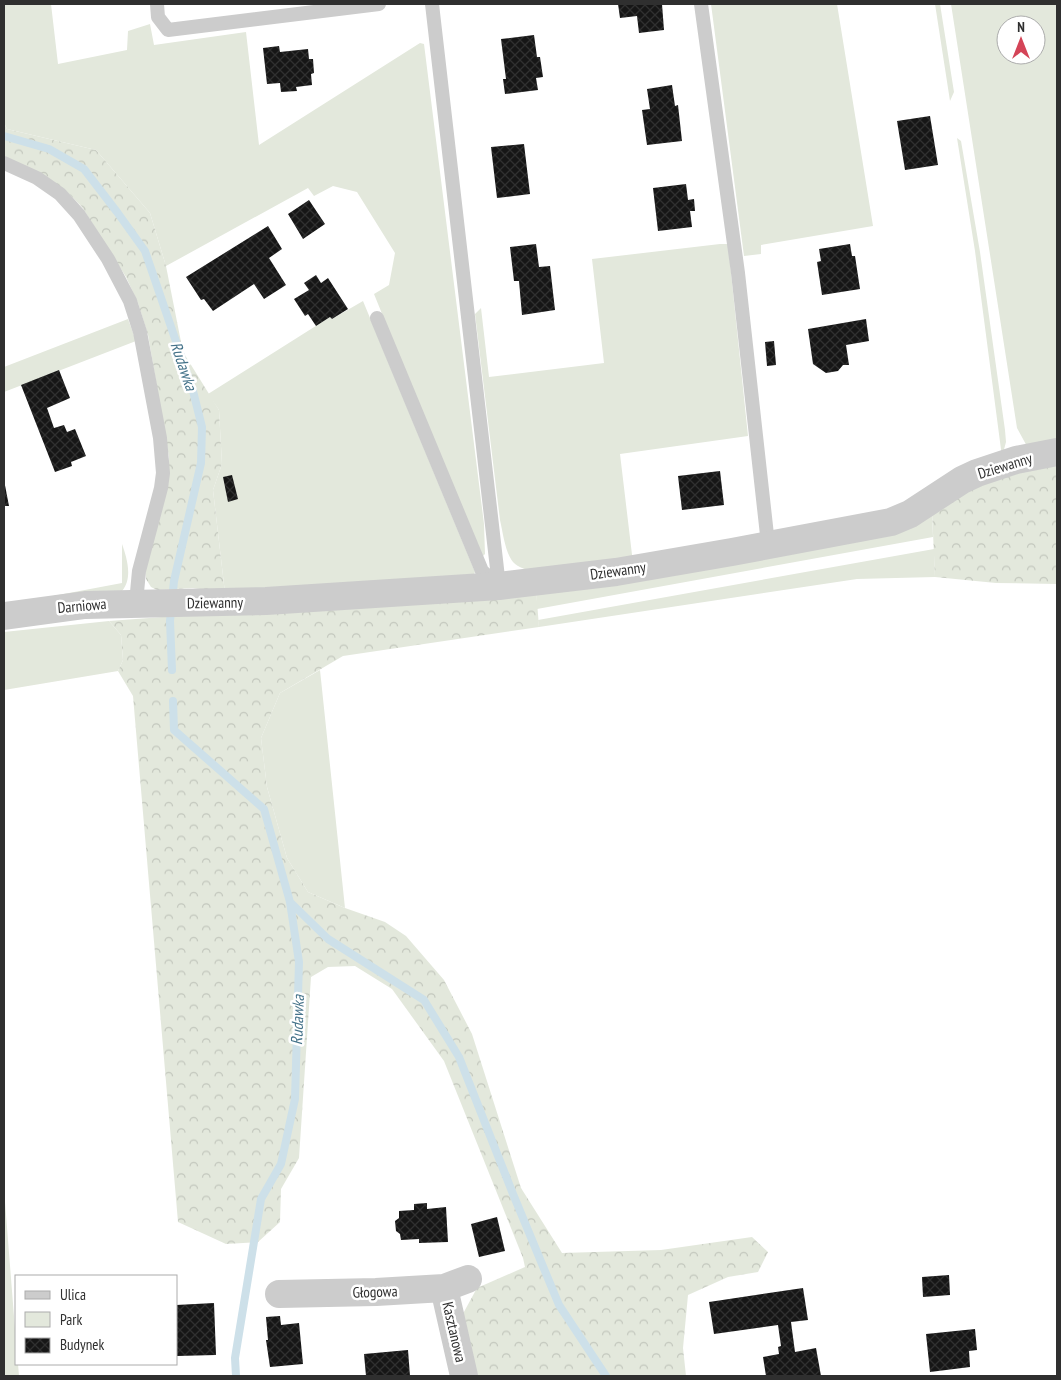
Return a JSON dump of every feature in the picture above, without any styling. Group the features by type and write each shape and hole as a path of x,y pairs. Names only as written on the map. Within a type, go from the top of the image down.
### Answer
{"street":[{"name":"Dziewanny","path":"148,603 195,604 266,601 499,586 616,572 891,522 910,514 962,480 977,473 1016,460 1057,452"},
{"name":"Darniowa","path":"4,616 85,605 148,603"},
{"name":"Głogowa","path":"279,1294 376,1292 457,1284"},
{"name":"Kasztanowa","path":"457,1284 464,1376"}],"lane":[{"path":"157,4 158,17 168,30 379,4"},
{"path":"432,4 499,586"},
{"path":"701,4 738,273 768,544"},
{"path":"4,163 37,178 60,194 79,215 108,259 130,301 140,332 161,445 163,473 161,488 138,571 148,603"},
{"path":"377,318 482,571 499,586"}],"green space":[{"path":"4,4 51,4 58,64 127,50 128,31 150,24 154,45 246,32 259,145 420,43 424,44 484,524 485,554 483,556 477,548 374,294 389,285 395,253 357,192 333,186 314,196 308,188 166,266 150,213 96,150 7,129 4,123"},
{"path":"711,4 837,4 873,226 761,245 761,254 744,256"},
{"path":"935,4 940,4 954,92 950,101"},
{"path":"951,4 1057,4 1057,444 1029,450 1017,428"},
{"path":"4,123 7,129 96,150 150,213 166,266 183,352 219,410 222,464 213,490 225,593 193,588 157,590 151,587 146,579 145,565 169,474 169,457 148,335 138,303 126,277 82,207 64,189 4,156"},
{"path":"957,138 961,141 980,252 1005,430 1006,442 1002,457 975,251"},
{"path":"728,244 748,436 620,454 633,563 535,572 518,566 513,562 508,553 500,520 475,314 481,308 489,377 604,363 592,259"},
{"path":"363,301 475,572 472,579 225,593 213,490 222,464 219,410 208,394 330,317 332,319"},
{"path":"128,319 136,341 4,392 4,367"},
{"path":"1057,460 1057,584 996,583 935,577 932,511 976,481"},
{"path":"932,510 933,537 537,609 536,589"},
{"path":"122,544 128,574 122,591 37,599 122,583"},
{"path":"934,549 935,577 857,579 539,627 538,620"},
{"path":"536,589 539,627 343,656 280,693 261,738 267,787 287,858 308,892 385,922 406,936 444,980 472,1034 521,1188 562,1253 661,1250 752,1237 768,1252 758,1272 728,1277 688,1295 683,1348 686,1376 469,1376 459,1321 477,1288 525,1267 523,1258 444,1061 392,989 355,966 328,967 311,977 299,1158 281,1189 280,1222 258,1242 226,1244 178,1222 133,696 118,671 123,660 121,635 109,621"},
{"path":"109,621 121,635 123,660 118,671 4,690 4,632"},
{"path":"320,670 345,908 308,892 287,858 267,787 261,738 280,693"},
{"path":"4,1189 15,1329 15,1365 18,1365 19,1376 4,1376"}],"building":[{"path":"618,4 662,4 664,30 639,33 637,16 620,18"},
{"path":"534,35 537,57 540,57 543,77 536,78 538,90 505,94 503,79 506,79 501,39"},
{"path":"279,46 280,52 308,49 309,59 313,59 314,73 311,74 312,85 296,87 297,91 281,92 280,83 267,84 263,48"},
{"path":"672,85 675,106 678,105 682,141 647,145 642,110 650,109 647,89"},
{"path":"930,116 938,165 905,170 897,121"},
{"path":"524,144 530,194 497,198 491,147"},
{"path":"686,184 688,200 694,199 695,211 690,211 692,227 658,231 653,188"},
{"path":"309,200 325,224 303,239 288,214"},
{"path":"268,226 282,249 269,258 286,285 264,299 254,284 213,311 204,299 201,300 186,277"},
{"path":"536,244 539,267 550,266 555,310 522,315 519,281 514,281 510,247"},
{"path":"850,244 852,256 855,256 860,289 822,295 817,262 821,261 819,249"},
{"path":"316,275 321,283 328,278 348,309 316,326 308,314 305,316 294,299 309,290 304,283"},
{"path":"866,319 869,341 846,345 849,365 843,365 838,371 826,373 813,364 808,329"},
{"path":"774,341 776,365 767,366 765,342"},
{"path":"59,370 70,398 47,408 54,428 64,425 67,432 75,429 86,456 71,462 72,466 55,472 21,385"},
{"path":"720,471 724,505 682,510 678,476"},
{"path":"232,475 238,499 228,502 223,477"},
{"path":"4,480 9,506 4,506"},
{"path":"427,1203 427,1209 446,1207 448,1242 419,1243 419,1239 401,1240 400,1234 396,1231 395,1221 399,1218 399,1211 414,1210 414,1204"},
{"path":"497,1217 505,1251 479,1257 471,1224"},
{"path":"949,1275 950,1295 923,1297 922,1277"},
{"path":"803,1288 808,1320 791,1322 795,1352 816,1348 821,1376 766,1376 763,1357 779,1354 778,1347 781,1346 778,1325 714,1334 709,1302"},
{"path":"214,1303 216,1355 178,1356 178,1305"},
{"path":"280,1316 281,1325 299,1323 303,1364 270,1367 266,1340 268,1340 266,1317"},
{"path":"975,1329 977,1350 969,1351 970,1367 930,1372 926,1334"},
{"path":"408,1350 410,1376 366,1376 364,1354"}],"waterway":[{"name":"Rudawka","path":"4,136 49,149 84,169 117,212 145,251 193,391 202,427 201,463 174,581 170,621 172,670"},
{"name":"Rudawka","path":"173,701 174,730 264,809 290,902 299,962 295,1099 281,1164 261,1199 235,1358 236,1376"},
{"path":"290,902 328,939 424,1000 459,1057 559,1305 606,1376"}]}
